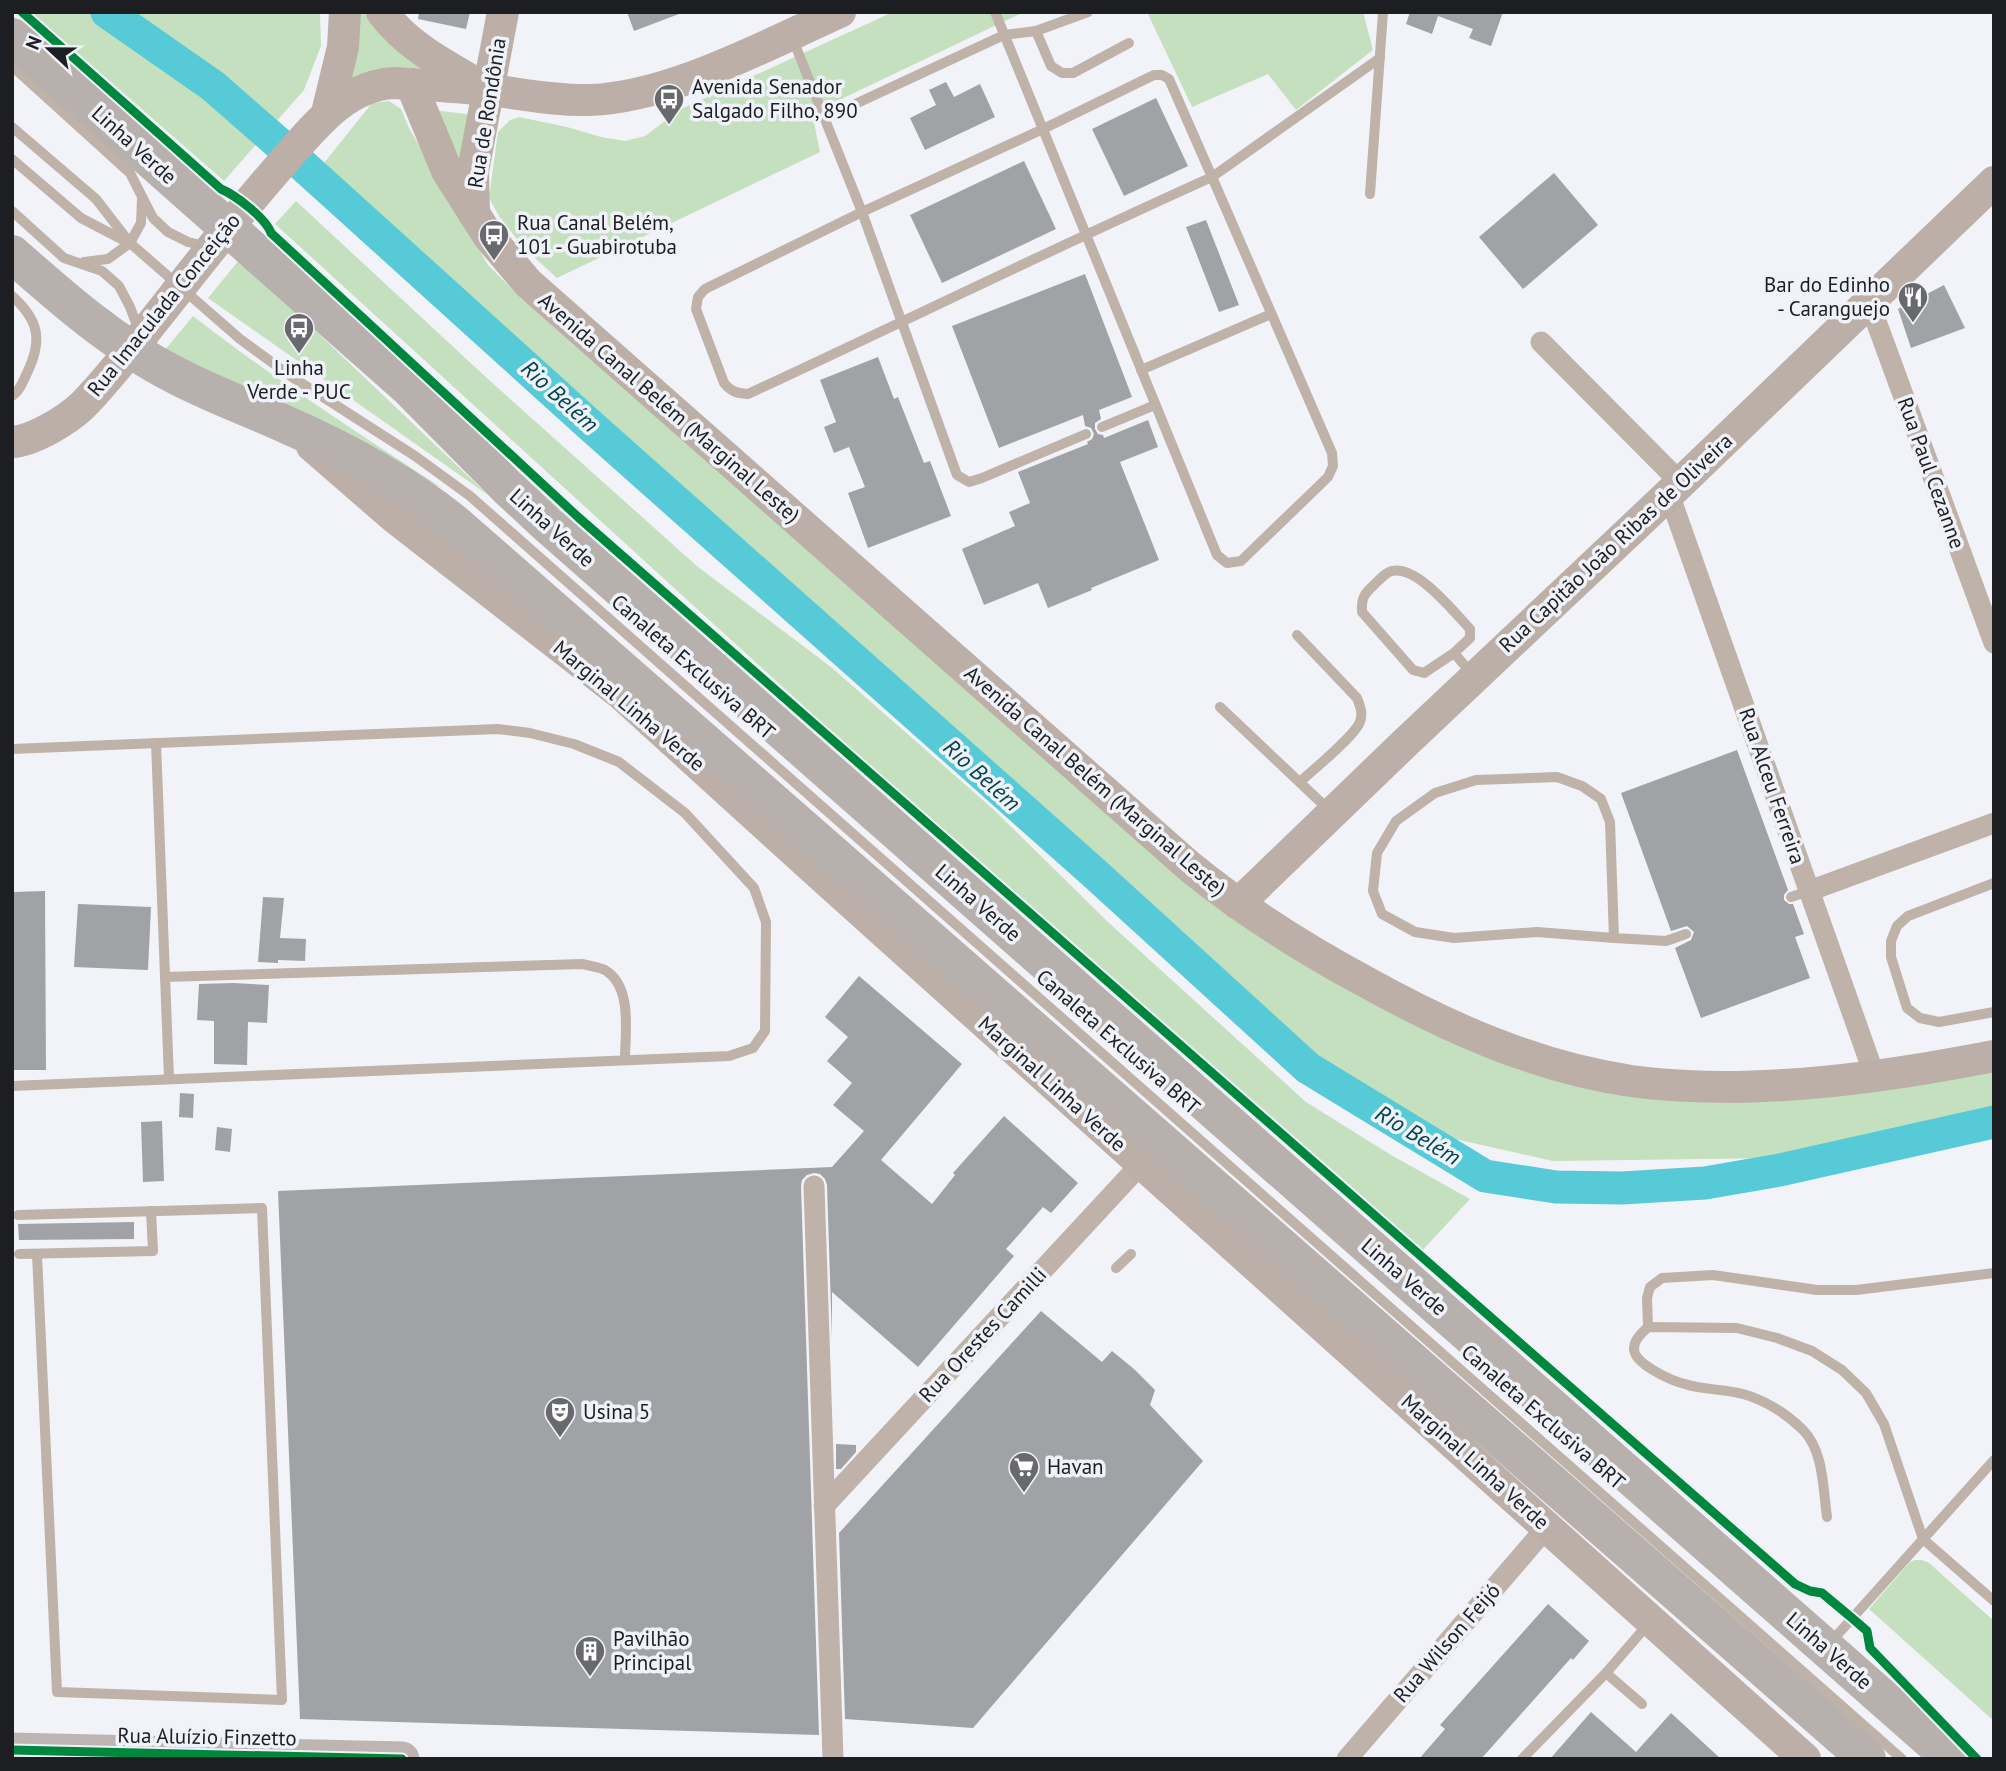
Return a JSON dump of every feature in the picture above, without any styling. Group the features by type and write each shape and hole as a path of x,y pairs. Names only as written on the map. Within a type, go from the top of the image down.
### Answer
{"highway":[{"name":"Linha Verde","path":"12,37 407,386 548,525 1952,1759"},
{"path":"12,254 75,309 136,344 199,387 287,425 382,472 453,522 1867,1759"}],"main road":[{"name":"Rua Aluízio Finzetto","path":"12,1750 401,1759"}],"street":[{"name":"Rua Imaculada Conceição","path":"327,113 344,47 345,12"},
{"path":"382,12 401,34 419,48 489,90"},
{"name":"Rua de Rondônia","path":"474,214 473,171 503,12"},
{"name":"Rua Imaculada Conceição","path":"12,442 22,441 54,426 81,407 136,344 228,227 327,113 370,87 382,83 411,84 569,99 617,98 672,84 840,12"},
{"name":"Avenida Canal Belém (Marginal Leste)","path":"411,84 447,172 508,261 549,303 1189,866 1238,904 1310,950 1386,993 1509,1050 1550,1064 1634,1082 1675,1086 1823,1083 1875,1077 1994,1056"},
{"name":"Rua Capitão João Ribas de Oliveira","path":"1238,904 1994,182"},
{"name":"Rua Paul Cezanne","path":"1869,302 1994,643"},
{"name":"Rua Alceu Ferreira","path":"1541,342 1675,489 1800,894 1875,1077"},
{"name":"Marginal Linha Verde","path":"287,425 395,518 621,694 1804,1759"},
{"path":"1800,894 1994,823"},
{"name":"Rua Orestes Camilli","path":"824,1506 1142,1164"},
{"path":"814,1186 833,1759"},
{"name":"Rua Wilson Feijó","path":"1347,1759 1547,1527"}],"lane":[{"path":"995,12 1043,129 1085,234 1217,555 1227,563 1241,561 1328,477 1333,466 1332,453 1271,314 1212,177 1169,79 1162,75 1154,75 1043,129 862,212 705,289 698,297 696,309 724,383 730,390 748,394 1085,234 1212,177 1380,58"},
{"path":"825,118 1004,34 1036,31 1088,12"},
{"path":"1370,194 1383,12"},
{"path":"1036,31 1051,66 1062,73 1073,73 1129,43"},
{"path":"792,34 862,212 957,475 969,482 982,478 1086,434"},
{"path":"12,66 130,173 153,218 168,232 188,242 228,227"},
{"name":"Canaleta Exclusiva BRT","path":"12,127 96,199 130,243 214,318 270,361 415,456 470,496 1902,1759"},
{"name":"Canaleta Exclusiva BRT","path":"12,159 81,218 130,243"},
{"path":"81,263 108,259 130,243 141,223 142,199"},
{"path":"12,211 64,258 102,271 120,286 130,307 136,344"},
{"path":"12,296 26,308 36,327 36,345 31,365 17,393 12,396"},
{"path":"1141,370 1271,314"},
{"path":"1102,427 1155,405"},
{"path":"1397,570 1421,578 1470,629 1470,638 1454,653 1424,673 1413,670 1362,612 1363,594 1389,571 1397,570"},
{"path":"1297,635 1357,698 1362,710 1360,722 1352,734 1300,782"},
{"path":"1454,653 1475,677"},
{"path":"1220,707 1332,813"},
{"path":"12,749 498,729 530,733 574,744 619,762 685,813 754,888 766,922 765,1031 752,1048 729,1056 12,1086"},
{"path":"156,743 169,1079"},
{"path":"1614,938 1611,822 1601,799 1582,786 1557,778 1476,780 1434,793 1396,821 1377,853 1373,891 1382,914 1415,932 1454,938 1537,932 1614,938 1666,941 1686,934"},
{"path":"1994,883 1908,916 1897,926 1891,941 1891,957 1907,1008 1920,1018 1939,1022 1994,1012"},
{"path":"165,977 583,964 604,970 620,985 624,1004 625,1060"},
{"path":"18,1215 262,1208 282,1700 57,1692 37,1254"},
{"path":"19,1254 153,1251 151,1211"},
{"path":"1116,1268 1131,1254"},
{"path":"1648,1327 1647,1298 1650,1287 1662,1278 1713,1275 1817,1290 1856,1290 1994,1273"},
{"path":"1827,1517 1818,1457 1806,1432 1787,1415 1761,1401 1743,1394 1687,1385 1647,1366 1637,1359 1633,1349 1637,1336 1648,1327 1737,1328 1777,1338 1812,1351 1842,1370 1866,1393 1884,1424 1923,1539 1994,1601"},
{"path":"1826,1648 1994,1460"},
{"path":"1522,1759 1606,1673 1651,1621"},
{"path":"1606,1673 1642,1704"}],"green space":[{"path":"31,12 320,12 321,46 304,90 224,181"},
{"path":"356,12 371,12 423,65 420,71 350,81"},
{"path":"893,12 1024,12 812,113 820,152 557,278 523,247 489,198 498,132 510,120 519,117 625,141 645,136 681,109"},
{"path":"1147,12 1363,12 1373,50 1296,110 1268,74 1192,107"},
{"path":"389,101 401,109 409,128 488,265 520,297 1201,890 1605,1088 1994,1069 1994,1110 1788,1158 1553,1161 1442,1136 1315,1062 491,325 324,163 372,103"},
{"path":"434,110 473,115 461,177"},
{"path":"296,201 489,380 698,567 831,667 993,809 1108,922 1306,1102 1391,1155 1470,1199 1418,1255 1175,1036 1024,907 275,224"},
{"path":"240,259 488,495 208,298"},
{"path":"193,316 286,384 445,490 343,433 164,351"},
{"path":"1915,1560 1929,1563 1994,1621 1994,1721 1869,1609 1910,1562"}],"building":[{"path":"419,12 470,12 466,29 418,19"},
{"path":"627,12 679,12 679,14 634,31"},
{"path":"1410,12 1503,12 1491,46 1469,38 1473,29 1438,16 1432,34 1406,24"},
{"path":"946,82 954,97 980,84 995,117 925,150 910,118 936,105 929,90"},
{"path":"1156,98 1188,166 1124,196 1092,129"},
{"path":"1024,161 1056,229 942,283 910,215"},
{"path":"1554,173 1598,225 1523,289 1479,237"},
{"path":"1206,220 1239,305 1219,312 1186,227"},
{"path":"1085,274 1132,397 1099,410 1101,419 1095,423 1095,429 1104,438 1148,420 1158,447 1120,462 1159,560 1048,608 1038,583 984,605 962,549 1015,526 1009,512 1030,503 1018,472 1088,444 1094,434 1091,428 1085,426 1083,415 999,448 952,326"},
{"name":"Bar do Edinho - Caranguejo","path":"1944,285 1965,328 1911,348 1898,309"},
{"path":"878,357 894,399 898,397 924,463 930,461 951,516 868,548 848,493 865,487 849,447 834,453 824,427 836,422 820,380"},
{"path":"1737,750 1788,890 1784,900 1793,904 1804,934 1795,937 1810,978 1701,1018 1675,948 1691,940 1694,932 1687,926 1671,931 1621,793"},
{"path":"45,891 46,1070 12,1070 12,892"},
{"path":"263,897 284,898 280,938 306,939 305,961 258,962"},
{"path":"78,904 151,907 148,970 74,967"},
{"name":"Usina 5","path":"859,976 962,1064 881,1160 932,1204 955,1175 953,1173 1004,1116 1078,1183 1051,1213 1043,1207 1006,1249 1014,1256 918,1367 832,1292 832,1339 827,1185 820,1174 807,1175 802,1180 819,1735 300,1719 278,1191 832,1167 864,1131 833,1105 852,1083 827,1061 848,1037 825,1017"},
{"path":"199,984 269,985 267,1023 248,1022 247,1065 214,1064 214,1021 197,1020"},
{"path":"180,1093 194,1094 193,1118 179,1117"},
{"path":"162,1121 164,1181 143,1182 141,1122"},
{"path":"217,1127 232,1129 230,1152 215,1150"},
{"path":"134,1222 134,1239 19,1240 18,1224"},
{"name":"Havan","path":"1041,1311 1102,1362 1112,1351 1134,1369 1155,1390 1150,1405 1203,1461 973,1728 845,1719 839,1533"},
{"path":"836,1444 856,1445 856,1452 841,1469 836,1469"},
{"path":"1548,1604 1589,1641 1481,1759 1419,1759 1445,1729 1440,1725"},
{"path":"1591,1712 1636,1752 1671,1713 1721,1759 1550,1759"}],"waterway":[{"name":"Rio Belém","path":"107,12 213,86 277,142 591,426 1093,872 1308,1068 1485,1176 1556,1187 1622,1188 1705,1183 1780,1170 1994,1122"}],"cycle path":[{"path":"22,12 221,189 257,214 271,233 578,517 1795,1584 1822,1593 1867,1631 1870,1648 1977,1759"},
{"path":"12,1750 402,1759"}],"place":[{"name":"Avenida Senador Salgado Filho, 890","path":"669,126"},
{"name":"Rua Canal Belém, 101 - Guabirotuba","path":"494,262"},
{"name":"Bar do Edinho - Caranguejo","path":"1913,324"},
{"name":"Linha Verde - PUC","path":"299,355"},
{"name":"Usina 5","path":"560,1439"},
{"name":"Havan","path":"1024,1494"},
{"name":"Pavilhão Principal","path":"590,1678"}]}
